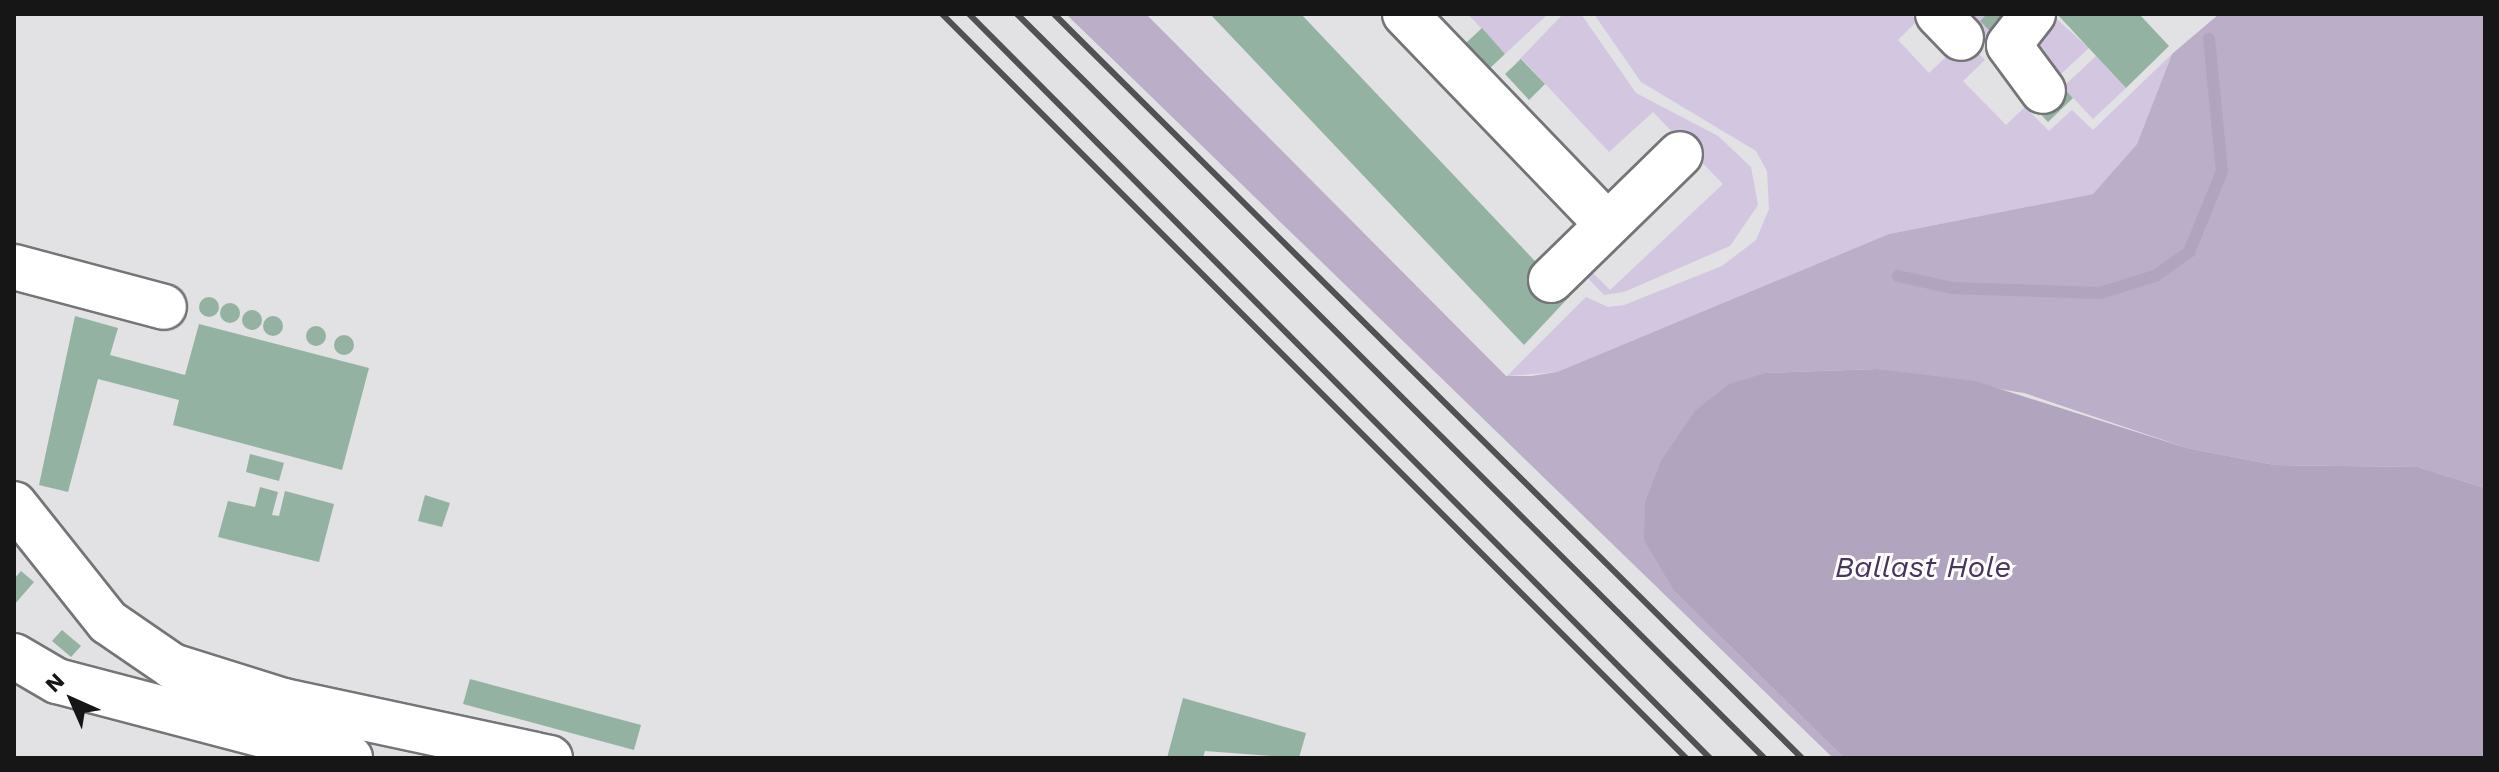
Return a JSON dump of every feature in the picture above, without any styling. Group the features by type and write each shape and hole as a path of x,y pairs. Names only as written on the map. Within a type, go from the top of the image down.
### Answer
{"lane":[{"path":"1405,14 1607,224"},
{"path":"2033,14 2009,45 2043,91"},
{"path":"1551,280 1680,154"},
{"path":"14,267 164,307"},
{"path":"21,527 108,622 172,666 296,704 550,758"},
{"path":"14,656 57,681 350,758"}],"shaded area":[{"path":"1066,14 1146,14 1506,376 1531,376 1557,372 1889,234 2093,194 2137,144 2172,54 2219,14 2485,14 2485,488 2418,467 2275,465 2187,448 2024,393 1877,369 1766,373 1675,592 1844,758 1833,758"},
{"path":"1468,14 1548,14 1505,54"},
{"path":"1563,14 1581,14 1636,93 1718,136 1751,167 1758,205 1730,246 1624,292 1604,295 1585,275 1590,270 1610,290 1723,184 1653,112 1609,152 1522,59 1515,64"},
{"path":"1594,14 1911,14 1917,21 1898,40 1929,73 1949,54 1963,14 1987,14 1993,34 1975,50 1985,60 1963,81 2006,125 2025,107 2049,131 2072,110 2093,130 2172,54 2137,144 2093,194 1889,234 1557,372 1507,376 1586,297 1608,307 1624,305 1722,266 1756,240 1769,209 1767,171 1756,151 1641,82"},
{"path":"2051,14 2089,48 2061,74 2035,46"},
{"path":"2096,56 2126,88 2093,119 2063,87"}],"water":[{"name":"Ballast Hole","path":"1877,369 1975,381 2187,448 2275,465 2418,467 2485,488 2485,758 1844,758 1675,592 1644,540 1645,503 1661,461 1695,411 1729,384 1766,373"}],"building":[{"path":"1210,14 1301,14 1569,297 1524,345"},
{"path":"1987,14 2013,14 1993,34 1980,21"},
{"path":"2057,14 2141,16 2169,46 2126,88"},
{"path":"1482,28 1505,54 1489,69 1466,43"},
{"path":"1521,59 1545,84 1529,100 1505,74"},
{"path":"2058,82 2073,98 2048,122 2033,106"},
{"path":"209,297 216,300 219,307 216,314 209,317 202,314 199,307 202,300"},
{"path":"230,303 237,306 240,313 237,320 230,323 223,320 220,313 223,306"},
{"path":"252,310 259,313 262,320 259,327 252,330 245,327 242,320 245,313"},
{"path":"75,316 118,328 110,355 185,375 199,324 369,368 342,470 173,425 179,400 98,379 68,492 39,485"},
{"path":"273,316 280,319 283,326 280,333 273,336 266,333 263,326 266,319"},
{"path":"316,326 323,329 326,336 323,343 316,346 309,343 306,336 309,329"},
{"path":"344,335 351,338 354,345 351,352 344,355 337,352 334,345 337,338"},
{"path":"250,454 284,463 279,481 246,472"},
{"path":"260,487 278,492 272,515 279,516 285,491 334,504 319,562 218,537 228,501 255,507"},
{"path":"425,495 450,503 442,527 418,521"},
{"path":"21,571 34,582 14,605 14,579"},
{"path":"62,630 81,646 71,657 52,641"},
{"path":"470,679 641,725 634,750 463,704"},
{"path":"1183,698 1306,733 1299,758 1205,751 1203,758 1167,758"}],"waterway":[{"path":"1898,276 1952,288 2100,293 2155,276 2189,252 2222,171 2209,39"}],"railway":[{"path":"942,14 1686,758"},
{"path":"969,14 1710,758"},
{"path":"1017,14 1764,758"},
{"path":"1054,14 1802,758"}]}
